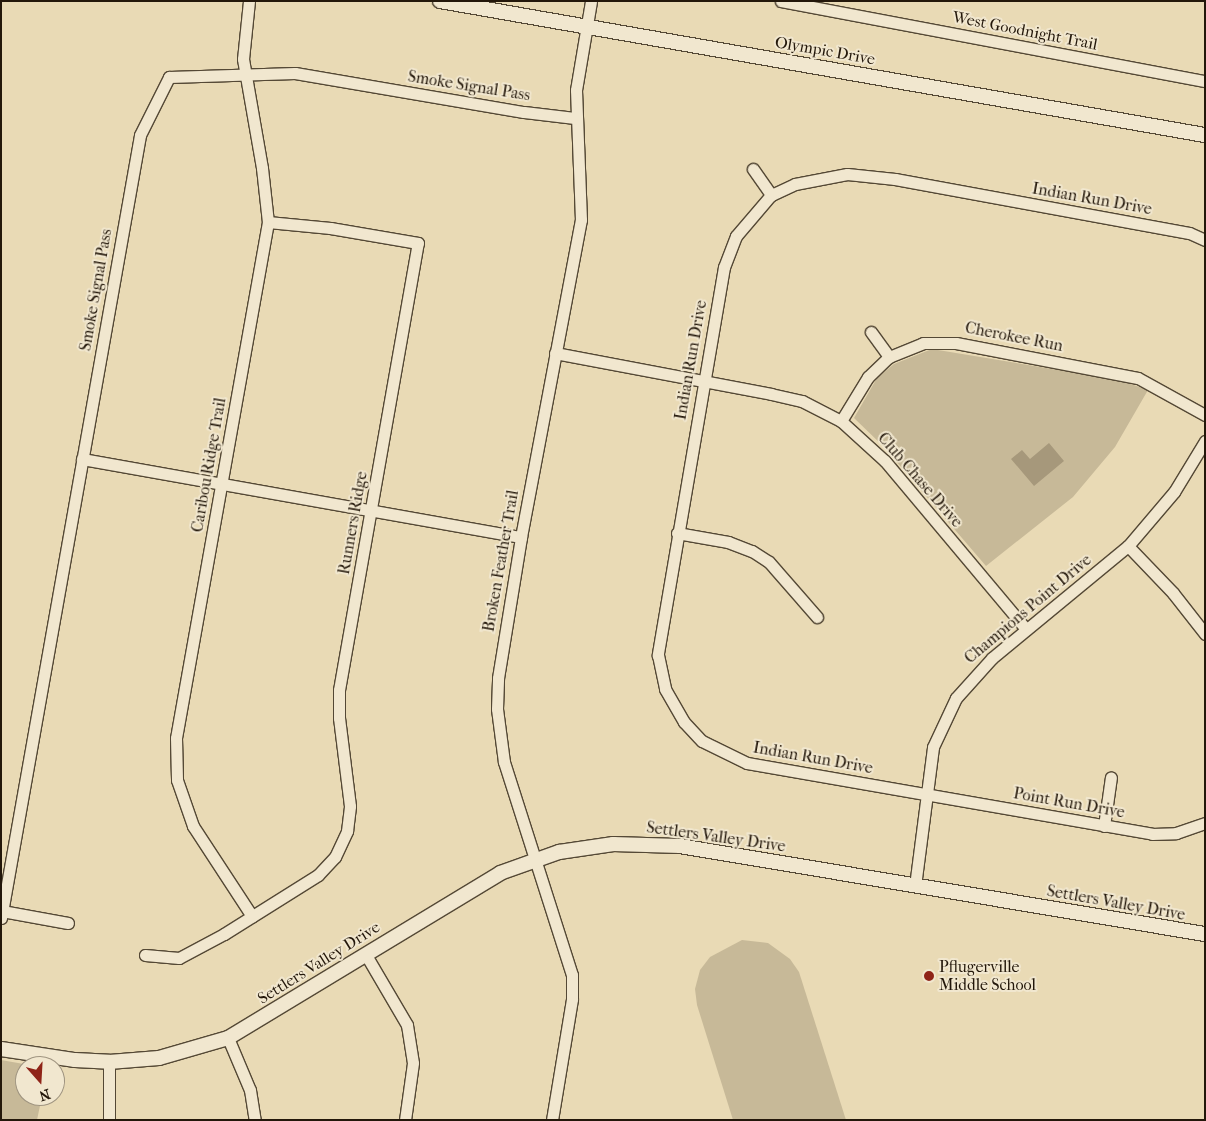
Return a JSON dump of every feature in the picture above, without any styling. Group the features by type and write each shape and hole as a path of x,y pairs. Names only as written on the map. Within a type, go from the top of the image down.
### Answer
{"street":[{"name":"Caribou Ridge Trail","path":"249,1 243,58 244,74 262,168 268,222 223,483 176,738 177,780 194,826 252,916"},
{"name":"Olympic Drive","path":"440,1 1205,135"},
{"name":"Broken Feather Trail","path":"552,1120 571,1007 572,975 537,858 504,762 497,709 498,678 521,537 581,220 581,161 576,118 576,90 591,1"},
{"name":"West Goodnight Trail","path":"781,1 1205,81"},
{"name":"Smoke Signal Pass","path":"2,914 140,135 168,77 294,73 524,112 576,118"},
{"path":"752,169 771,196"},
{"name":"Indian Run Drive","path":"927,794 747,763 702,741 684,722 665,689 658,655 677,533 724,267 736,236 771,196 794,184 846,174 1012,201 1189,233 1205,240"},
{"name":"Runners Ridge","path":"145,954 179,958 197,950 318,874 335,858 347,831 350,806 339,718 339,690 418,243 330,228 268,222"},
{"path":"871,332 889,357"},
{"name":"Cherokee Run","path":"841,421 868,377 889,357 923,343 956,343 1138,378 1205,414"},
{"name":"Club Chase Drive","path":"555,353 802,402 841,421 885,461 1026,629"},
{"name":"Champions Point Drive","path":"915,886 933,747 946,714 971,679 1026,629 1128,546 1174,492 1205,441"},
{"path":"82,459 372,509 521,537"},
{"path":"677,533 728,542 752,551 769,562 817,617"},
{"path":"1128,546 1173,593 1205,634"},
{"path":"1104,826 1111,777"},
{"name":"Point Run Drive","path":"927,794 1152,834 1176,832 1205,823"},
{"name":"Settlers Valley Drive","path":"1,1049 75,1060 109,1062 158,1058 228,1038 366,956 463,893 537,858 585,847 646,843 1205,934"},
{"path":"2,914 68,923"},
{"path":"366,956 406,1025 413,1063 405,1120"},
{"path":"228,1038 250,1090 255,1120"},
{"path":"109,1062 109,1120"}],"shaded area":[{"path":"932,349 1119,380 1148,390 1115,447 1073,497 986,566 883,446 854,418 877,378 894,364"},
{"path":"1049,443 1064,461 1034,486 1011,459 1022,450 1030,459"},
{"path":"742,940 768,943 790,959 799,972 846,1120 733,1120 697,1005 695,989 700,970 710,957"},
{"path":"1,1060 15,1062 15,1106 40,1106 37,1120 1,1120"}],"place":[{"name":"Pflugerville Middle School","path":"929,976"}]}
